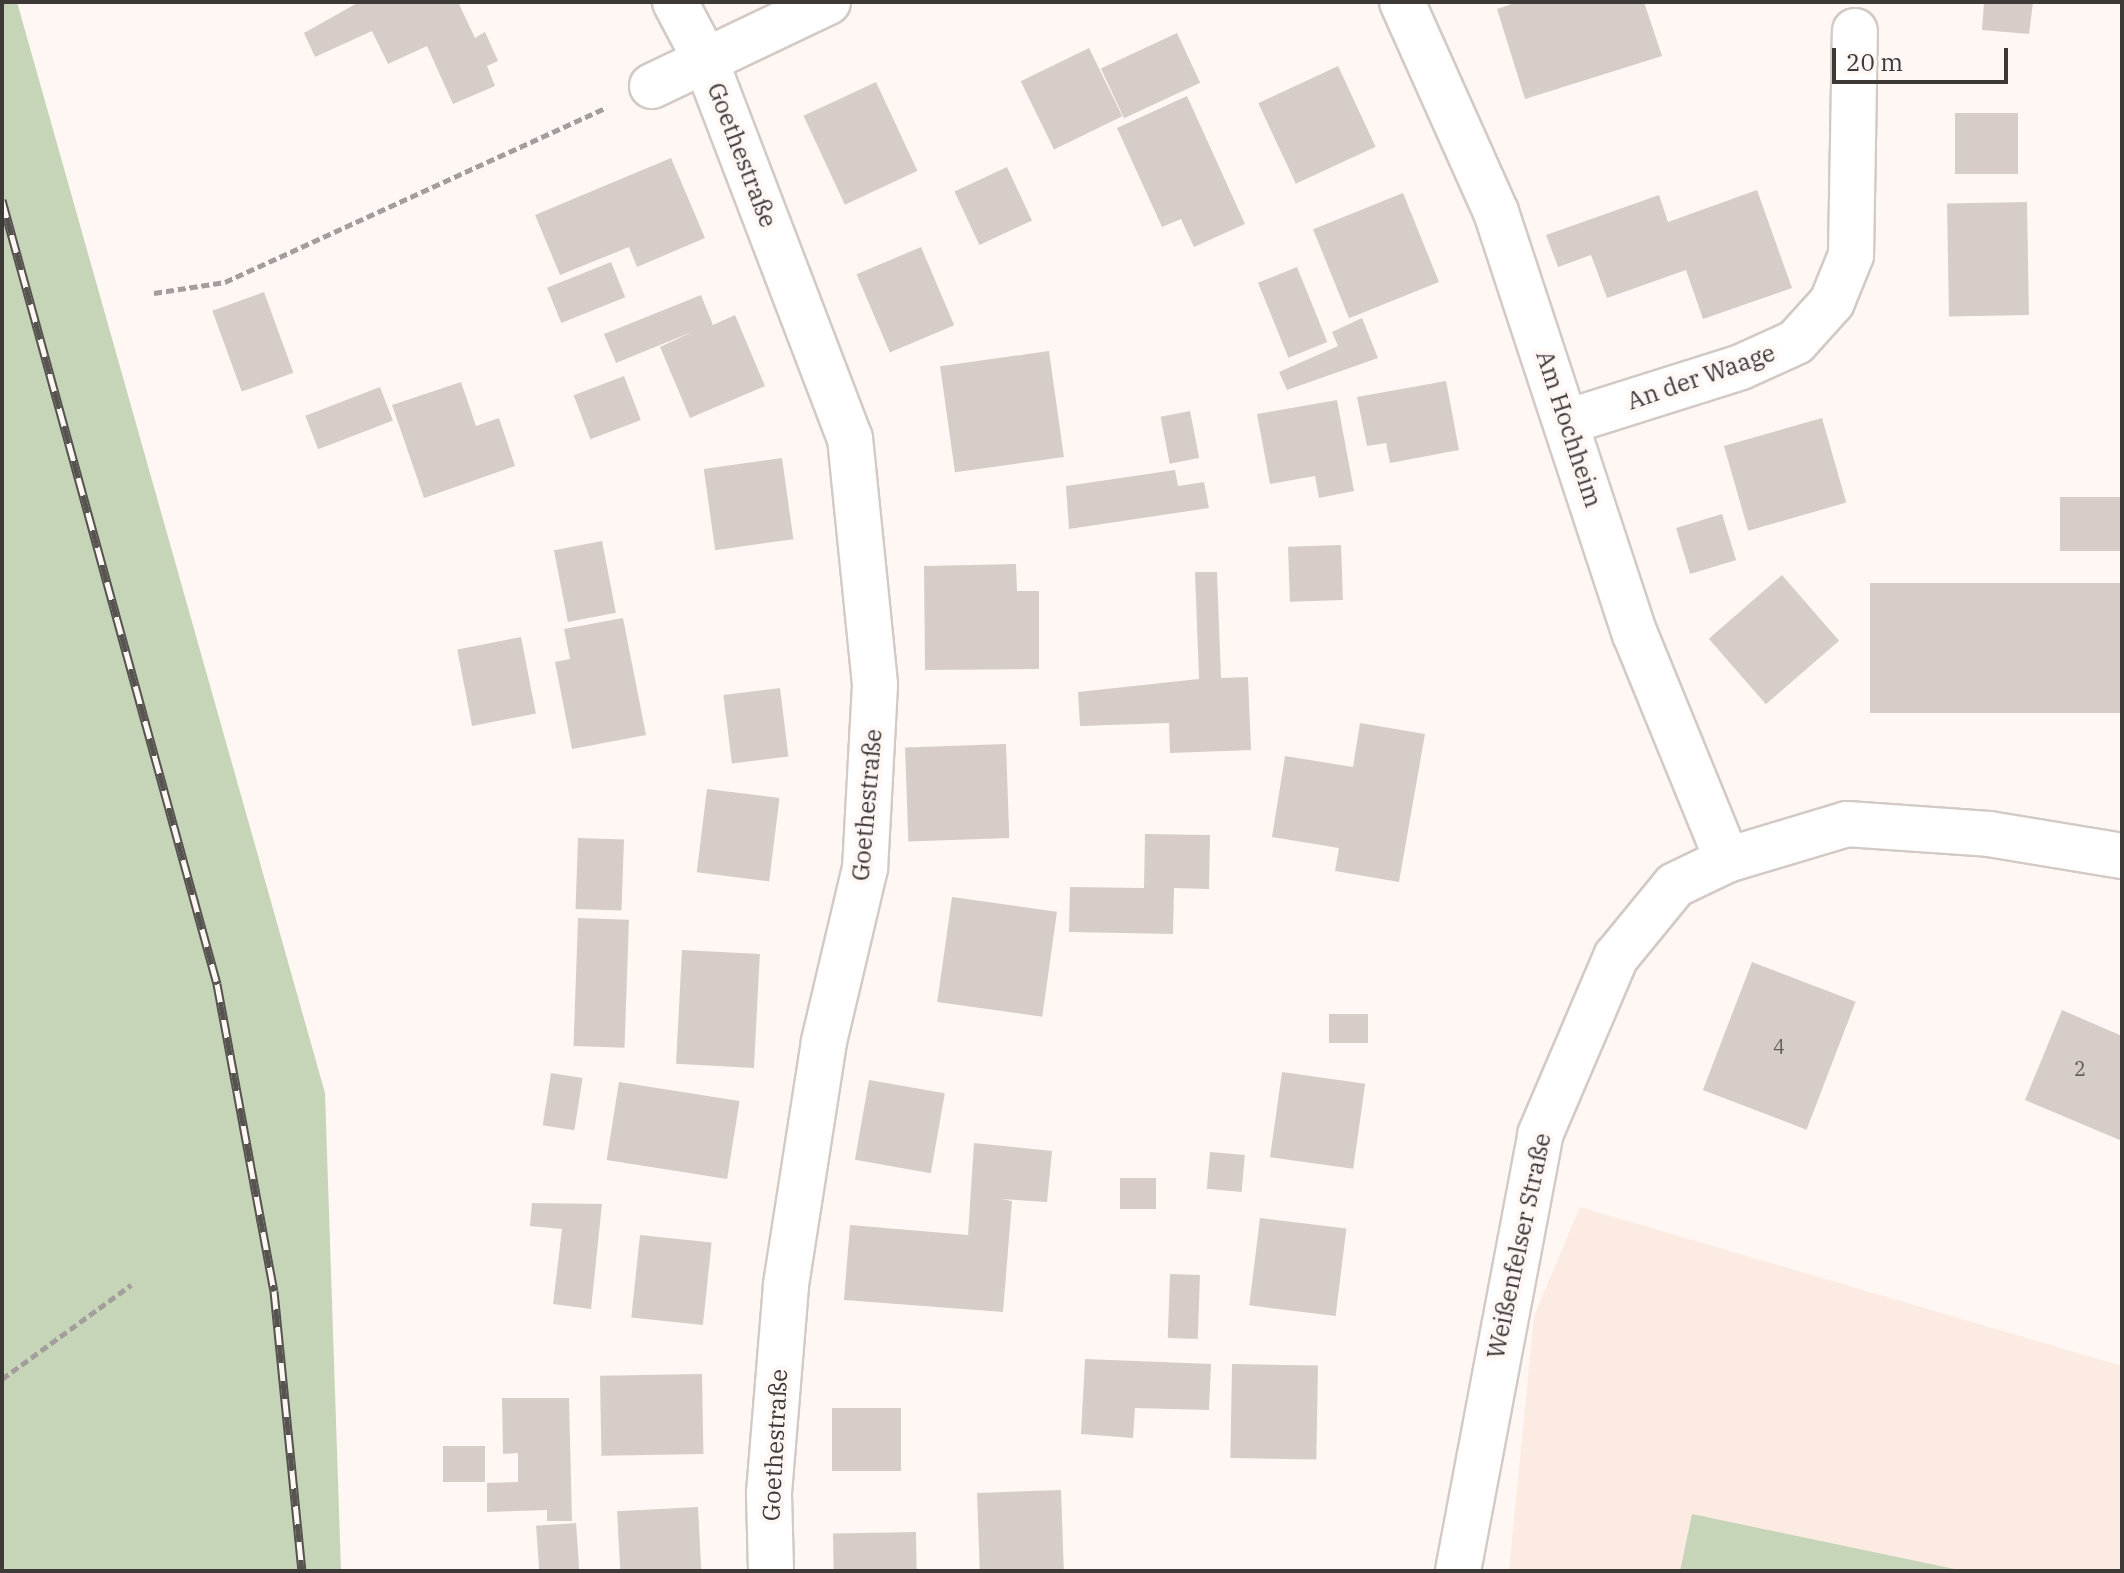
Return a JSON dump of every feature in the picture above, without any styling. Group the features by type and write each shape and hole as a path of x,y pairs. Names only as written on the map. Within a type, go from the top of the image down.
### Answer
{"street":[{"name":"Goethestraße","path":"675,2 705,59 850,438 875,685 865,868 824,1042 786,1286 769,1494 771,1571"},
{"name":"Goethestraße","path":"652,86 828,2"},
{"name":"Am Hochheim","path":"1402,2 1496,212 1635,634 1727,860"},
{"name":"An der Waage","path":"1567,422 1741,367 1796,342 1832,302 1851,255 1855,31"},
{"name":"Weißenfelser Straße","path":"1458,1571 1540,1135 1616,957 1675,885 1727,860 1847,824 1989,834 2122,856"}],"path":[{"path":"154,293 225,282 652,86"},
{"path":"2,1379 131,1285"}],"shaded area":[{"path":"1580,1207 2122,1366 2122,1571 1509,1571 1534,1316"}],"green space":[{"path":"2,2 17,2 325,1093 341,1571 2,1571"},
{"path":"1692,1514 1964,1571 1680,1571"}],"building":[{"path":"359,2 458,2 475,38 485,32 498,61 487,66 495,86 453,104 427,46 388,64 372,31 315,57 304,33"},
{"path":"1518,2 1644,2 1662,56 1525,99 1497,9"},
{"path":"1984,2 2033,2 2029,34 1982,30"},
{"path":"1177,33 1200,83 1124,118 1101,68"},
{"path":"1089,48 1122,116 1054,150 1021,81"},
{"path":"1338,66 1376,147 1296,184 1258,103"},
{"path":"876,82 917,171 845,205 803,116"},
{"path":"1187,96 1245,224 1194,247 1181,219 1162,227 1117,128"},
{"path":"1955,113 2018,113 2018,174 1955,174"},
{"path":"671,158 705,238 637,267 629,247 560,275 535,215"},
{"path":"1007,167 1032,220 979,245 954,192"},
{"path":"1757,190 1792,288 1703,319 1686,270 1607,298 1591,255 1558,267 1546,235 1659,195 1668,222"},
{"path":"1403,193 1439,282 1349,318 1313,229"},
{"path":"2027,202 2029,315 1949,316 1947,203"},
{"path":"921,247 954,325 890,353 857,274"},
{"path":"611,262 625,297 561,323 547,288"},
{"path":"1297,267 1327,342 1288,358 1258,283"},
{"path":"264,292 293,373 242,392 212,311"},
{"path":"701,295 713,325 735,315 765,386 690,418 660,347 694,331 616,363 604,334"},
{"path":"1362,318 1378,358 1287,390 1279,372 1338,346 1332,332"},
{"path":"1049,351 1064,457 955,472 940,366"},
{"path":"624,376 641,420 590,439 574,395"},
{"path":"1446,381 1459,450 1390,463 1386,443 1367,446 1357,397"},
{"path":"461,382 476,426 499,418 515,466 424,498 392,405"},
{"path":"380,387 393,421 318,449 305,416"},
{"path":"1337,400 1354,491 1319,498 1315,476 1270,484 1257,414"},
{"path":"1190,411 1199,458 1170,464 1161,417"},
{"path":"1822,418 1846,503 1748,531 1724,446"},
{"path":"782,458 793,539 715,550 704,469"},
{"path":"1175,470 1178,486 1204,482 1209,508 1069,529 1066,486"},
{"path":"2060,497 2122,497 2122,551 2060,551"},
{"path":"1722,514 1736,560 1690,574 1676,528"},
{"path":"602,541 616,613 568,622 554,550"},
{"path":"1341,545 1343,600 1290,602 1288,547"},
{"path":"1016,564 1017,591 1039,591 1039,669 925,670 924,566"},
{"path":"1195,572 1217,572 1221,678 1248,677 1251,750 1170,753 1169,723 1080,726 1078,692 1199,679"},
{"path":"1782,575 1839,641 1766,704 1709,639"},
{"path":"1870,583 2122,583 2122,713 1870,713"},
{"path":"623,618 646,735 572,749 555,662 570,659 564,629"},
{"path":"521,637 536,714 472,726 457,649"},
{"path":"780,688 788,756 732,763 723,695"},
{"path":"1360,723 1425,734 1399,882 1335,871 1339,848 1272,837 1285,756 1353,767"},
{"path":"1006,744 1009,838 908,841 905,748"},
{"path":"707,789 779,798 769,881 697,872"},
{"path":"1145,834 1210,835 1209,889 1174,888 1173,934 1069,932 1070,887 1144,888"},
{"path":"578,838 624,840 621,911 576,909"},
{"path":"952,897 1057,912 1042,1017 937,1002"},
{"path":"578,918 629,920 625,1048 574,1046"},
{"path":"682,950 760,954 754,1068 676,1064"},
{"path":"1752,962 1856,1002 1807,1130 1703,1090"},
{"path":"2062,1010 2122,1036 2122,1141 2025,1100"},
{"path":"1329,1014 1368,1014 1368,1043 1329,1043"},
{"path":"1282,1072 1365,1084 1353,1169 1270,1157"},
{"path":"551,1073 583,1078 574,1130 543,1125"},
{"path":"869,1080 945,1093 931,1173 855,1160"},
{"path":"619,1082 739,1101 727,1179 607,1160"},
{"path":"974,1143 1052,1151 1047,1202 1001,1199 1012,1201 1003,1312 844,1300 850,1225 968,1235"},
{"path":"1210,1152 1245,1155 1242,1192 1207,1189"},
{"path":"1120,1178 1156,1178 1156,1209 1120,1209"},
{"path":"532,1203 602,1204 591,1309 553,1304 562,1229 530,1226"},
{"path":"1260,1218 1346,1229 1336,1316 1249,1305"},
{"path":"640,1235 712,1243 703,1325 631,1318"},
{"path":"1170,1274 1200,1275 1198,1339 1168,1338"},
{"path":"1085,1359 1211,1364 1209,1410 1135,1408 1133,1438 1081,1434"},
{"path":"1232,1364 1318,1366 1316,1459 1230,1458"},
{"path":"702,1374 703,1454 601,1456 600,1376"},
{"path":"502,1398 569,1398 572,1521 547,1521 547,1510 487,1512 487,1483 518,1482 518,1453 503,1454"},
{"path":"832,1408 901,1408 901,1471 832,1471"},
{"path":"443,1446 485,1446 485,1482 443,1482"},
{"path":"1061,1490 1064,1571 980,1571 977,1493"},
{"path":"698,1507 701,1571 620,1571 617,1511"},
{"path":"576,1523 579,1571 539,1571 536,1526"},
{"path":"916,1532 917,1571 834,1571 833,1533"}],"railway":[{"path":"2,200 217,984 274,1291 302,1571"}]}
